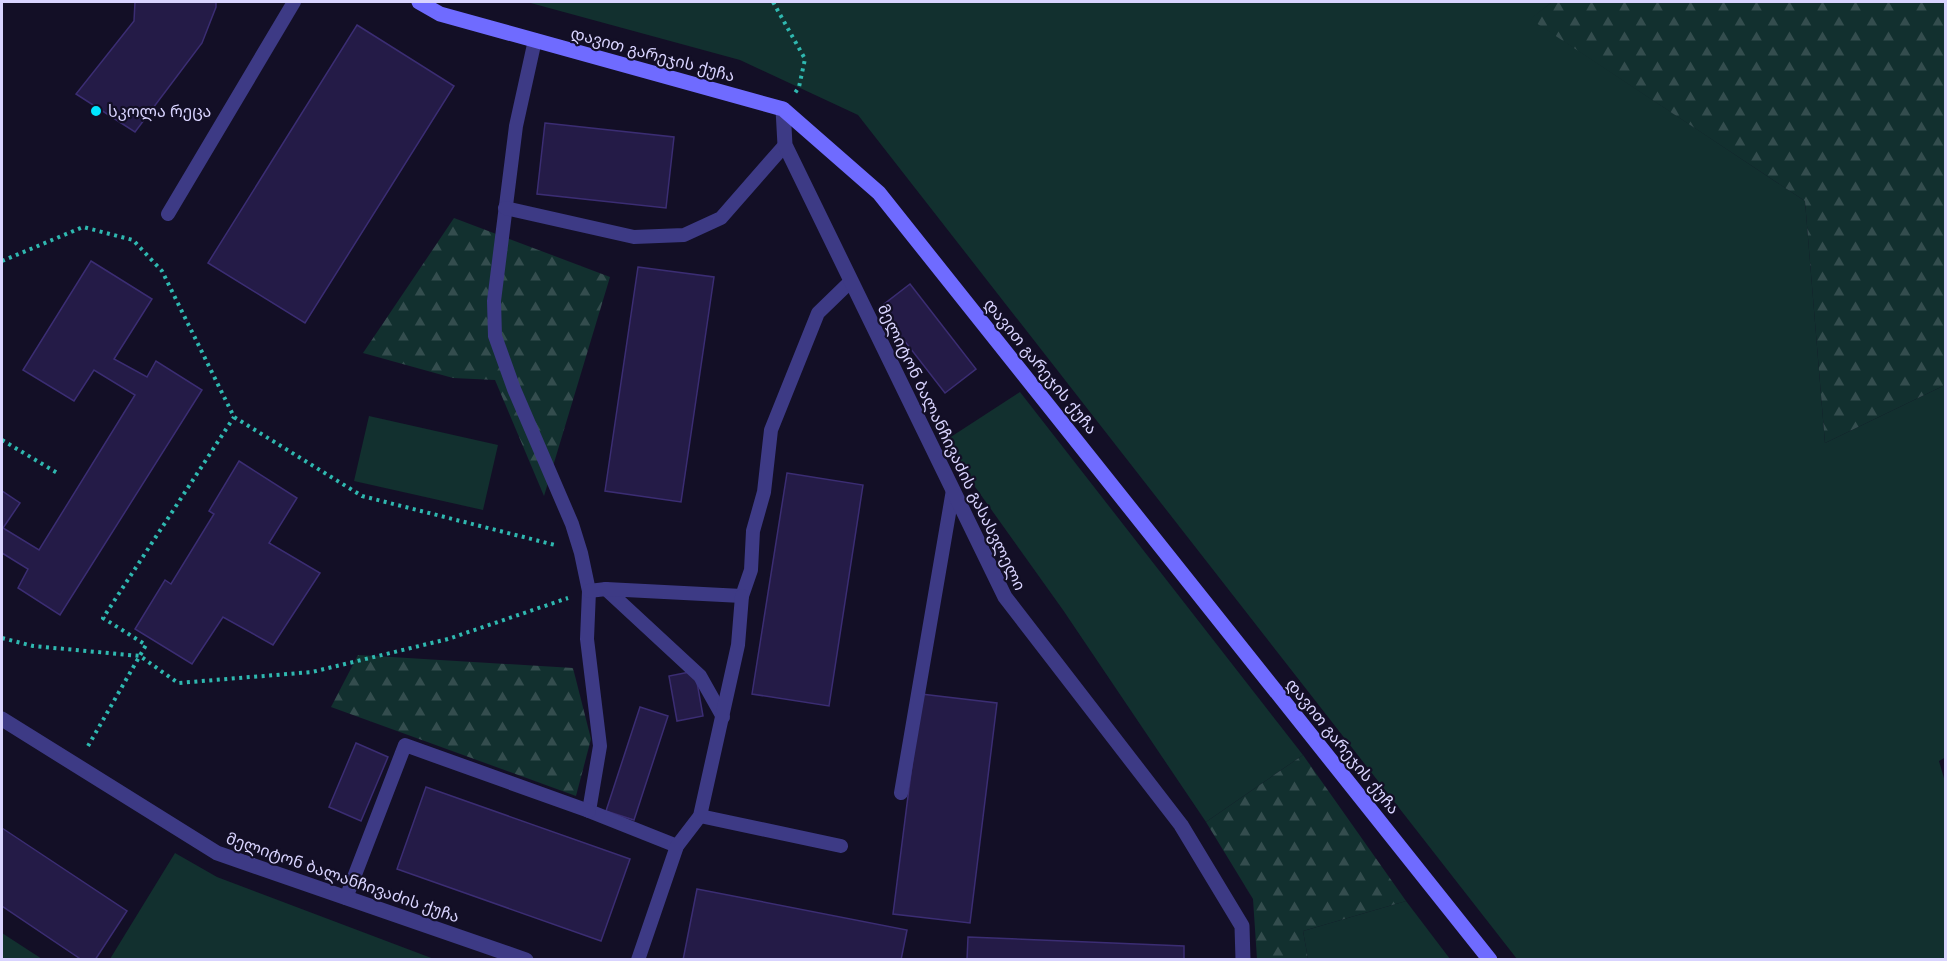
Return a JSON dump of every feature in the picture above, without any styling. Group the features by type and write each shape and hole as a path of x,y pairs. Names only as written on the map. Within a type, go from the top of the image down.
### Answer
{"main road":[{"name":"დავით გარეჯის ქუჩა","path":"419,2 440,14 783,109 879,193 1490,960"}],"street":[{"name":"მელიტონ ბალანჩივაძის გასასვლელი","path":"783,109 785,145 1005,597 1181,825 1242,926 1243,960"},
{"name":"მელიტონ ბალანჩივაძის ქუჩა","path":"2,719 217,853 526,960"}],"lane":[{"path":"168,214 294,2"},
{"path":"535,40 516,126 494,301 495,336 514,388 572,524 589,591 587,639 600,746 589,811"},
{"path":"505,208 634,237 684,235 721,218 785,145"},
{"path":"638,960 677,846 700,816 738,645 741,596 752,570 753,531 764,492 771,430 818,314 850,282"},
{"path":"900,793 953,490"},
{"path":"589,591 606,589 741,596"},
{"path":"606,589 700,675 723,717"},
{"path":"346,898 405,745 589,811 677,846"},
{"path":"700,816 841,846"}],"path":[{"path":"773,2 805,59 799,87 783,109"},
{"path":"2,261 83,227 133,240 162,272 234,417 362,496 581,553"},
{"path":"76,765 146,645 103,618 234,417"},
{"path":"2,440 59,474"},
{"path":"2,638 33,646 140,656 178,683 312,672 448,639 589,591"}],"green space":[{"path":"527,2 1552,2 1531,19 1805,201 1825,443 1945,385 1946,757 1939,761 1946,785 1945,959 1517,959 858,115 740,60"},
{"path":"1552,2 1945,2 1945,385 1825,443 1805,201 1530,19"},
{"path":"454,218 610,277 544,496 495,380 453,378 363,353"},
{"path":"1020,392 1303,755 1206,822 1063,610 943,442"},
{"path":"369,416 498,445 483,510 354,481"},
{"path":"358,655 573,668 591,739 576,796 331,707"},
{"path":"1303,755 1406,901 1303,931 1308,959 1257,959 1253,899 1206,822"},
{"path":"175,853 217,877 434,959 110,959"},
{"path":"1406,901 1450,959 1308,959 1303,931"},
{"path":"2,933 42,959 2,959"}],"building":[{"path":"135,2 216,2 216,7 202,43 135,132 76,94 134,21"},
{"path":"357,25 454,86 305,323 208,263"},
{"path":"545,123 674,137 666,208 537,194"},
{"path":"91,261 152,299 114,359 147,377 156,361 202,390 60,615 18,588 28,569 2,553 2,491 20,503 3,528 39,550 135,395 94,370 74,401 23,370"},
{"path":"638,267 714,277 681,502 605,491"},
{"path":"910,284 976,369 945,393 879,308"},
{"path":"239,461 297,498 269,543 320,573 273,645 223,617 192,664 135,629 165,580 171,584 214,514 209,511"},
{"path":"787,473 863,485 829,706 752,694"},
{"path":"695,671 703,716 677,721 669,676"},
{"path":"921,694 997,703 970,923 893,914"},
{"path":"640,707 668,716 634,820 606,811"},
{"path":"356,743 388,757 361,821 329,807"},
{"path":"426,787 630,859 601,941 397,869"},
{"path":"2,828 127,911 95,960 82,960 2,906"},
{"path":"697,889 907,930 901,960 683,960"},
{"path":"968,937 1184,946 1184,960 967,960"}],"place":[{"name":"სკოლა რეცა","path":"96,111"}]}
